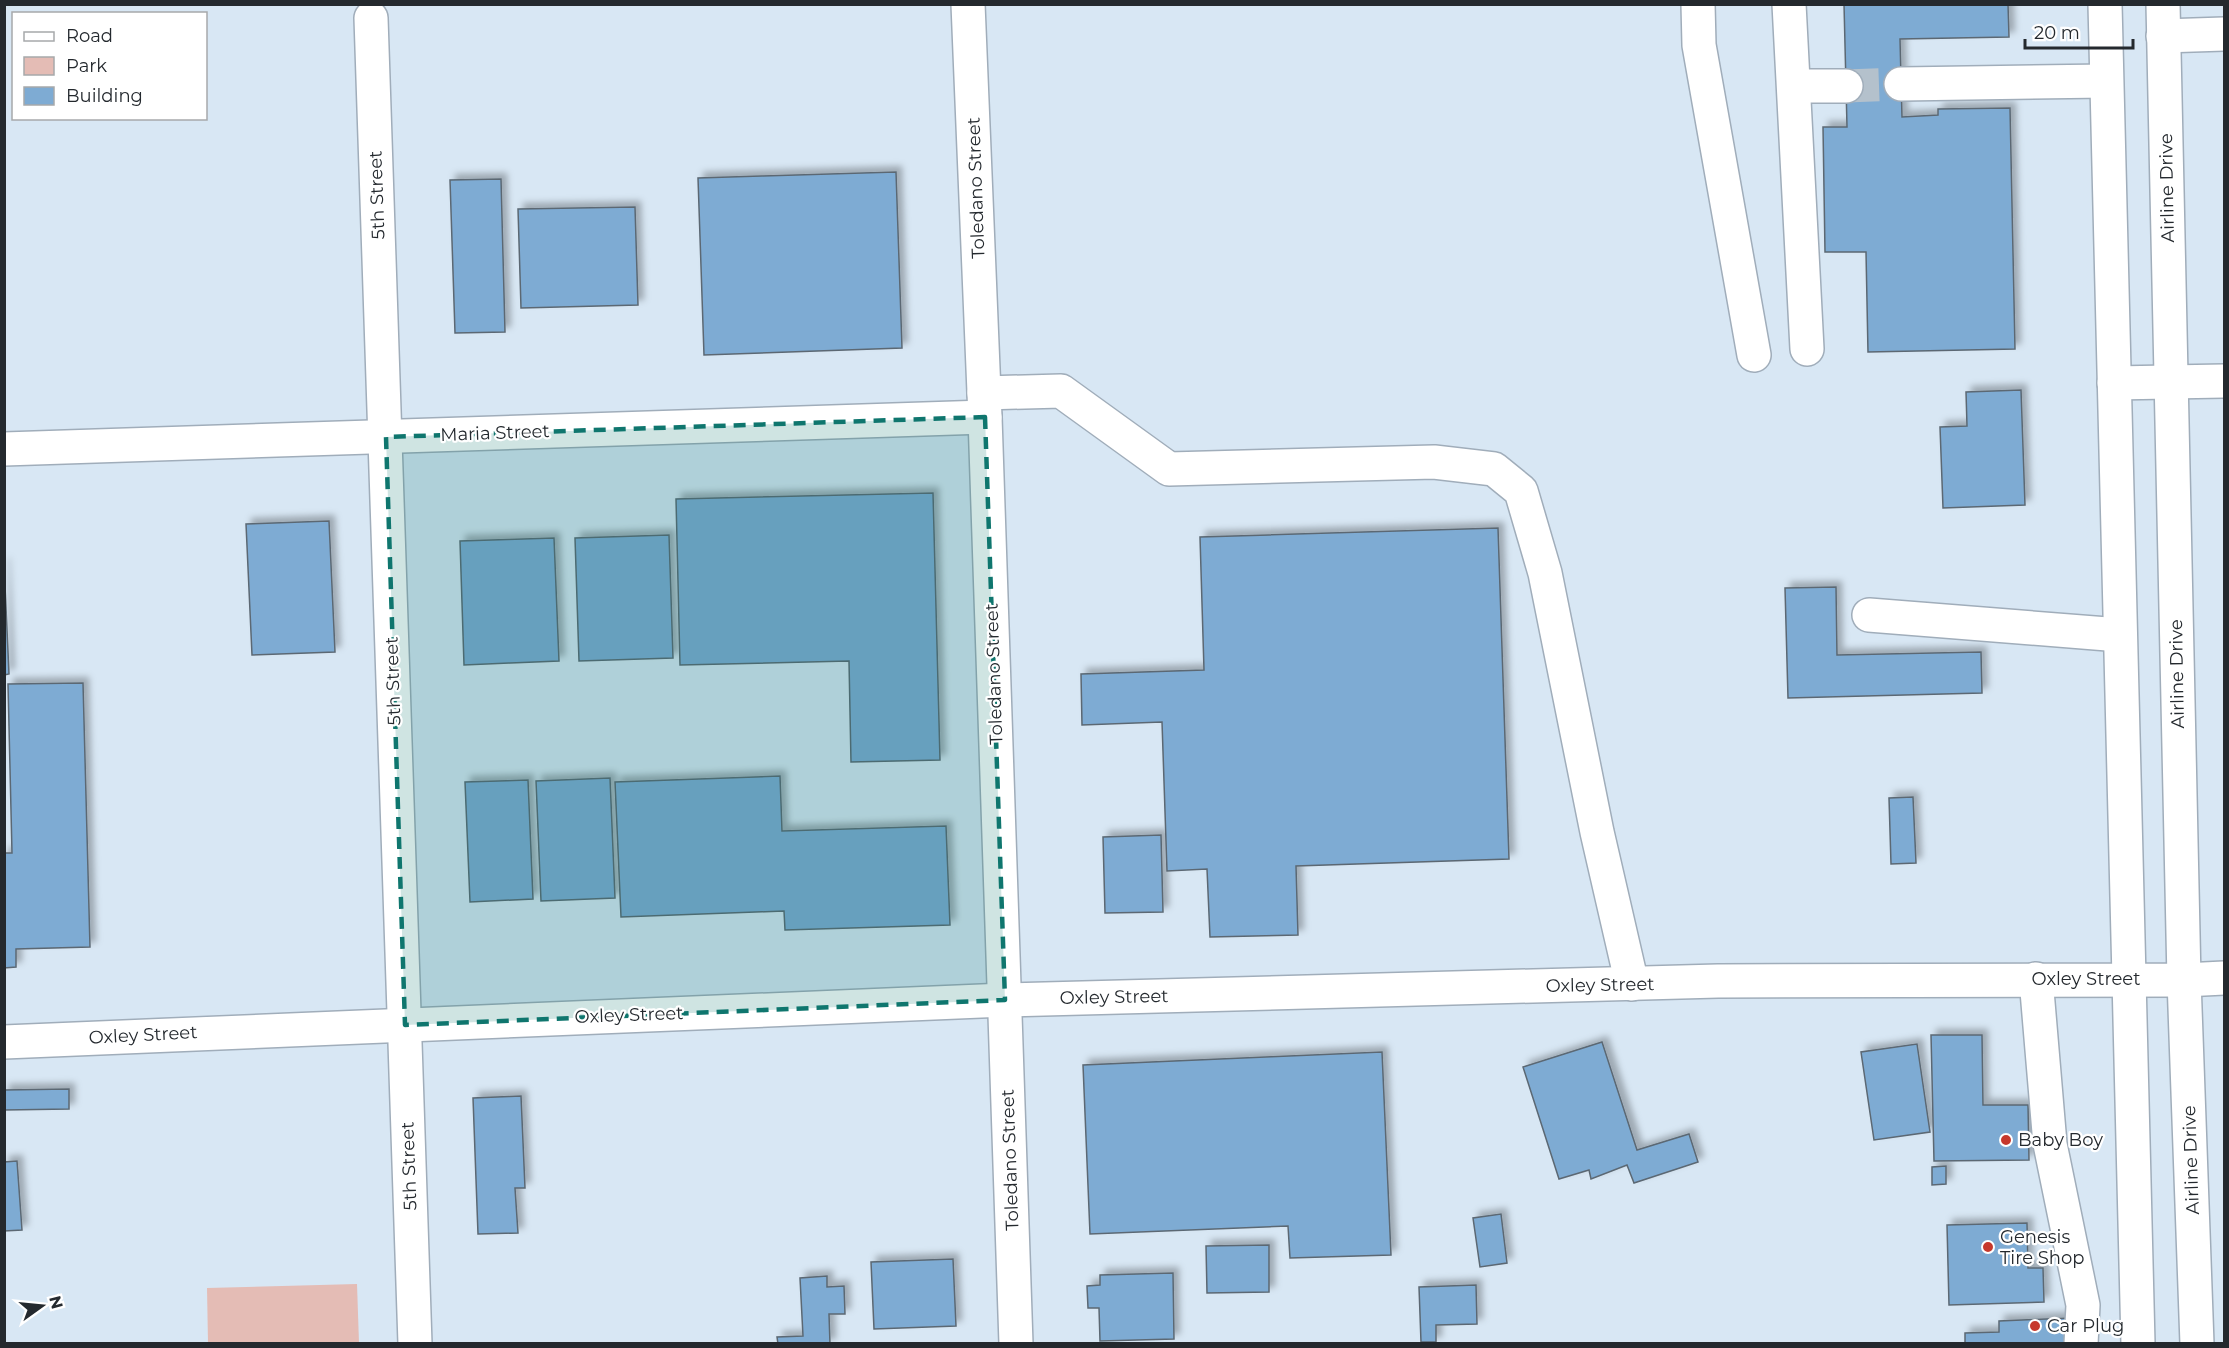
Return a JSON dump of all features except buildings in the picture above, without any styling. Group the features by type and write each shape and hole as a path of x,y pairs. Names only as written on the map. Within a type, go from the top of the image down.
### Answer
{"main road":[{"name":"Toledano Street","path":"968,4 985,405 1016,1344"},
{"path":"1698,4 1698,45 1754,354"},
{"path":"1788,4 1807,350"},
{"path":"2105,4 2127,979 2138,1344"},
{"name":"5th Street","path":"371,18 415,1344"},
{"path":"2163,20 2224,34"},
{"name":"Airline Drive","path":"2163,20 2184,980 2197,1344"},
{"path":"1901,84 2106,81"},
{"path":"1794,86 1846,86"},
{"path":"2114,383 2224,381"},
{"name":"Maria Street","path":"4,449 386,437 985,405 1061,391 1169,469 1434,462 1494,469 1521,491 1545,573 1597,832 1632,984"},
{"path":"1869,615 2120,635"},
{"name":"Oxley Street","path":"4,1042 1005,1000 1632,984 2224,978"},
{"path":"2036,979 2050,1144 2083,1305 2081,1344"}],"highlighted area":[{"path":"985,417 1005,1000 405,1025 386,437"}],"green space":[{"path":"357,1284 359,1343 208,1343 207,1288"}],"tunnel":[{"path":"1846,86 1901,84"}],"place":[{"name":"Baby Boy","path":"2006,1140"},
{"name":"Genesis Tire Shop","path":"1988,1247"},
{"name":"Car Plug","path":"2035,1326"}]}
